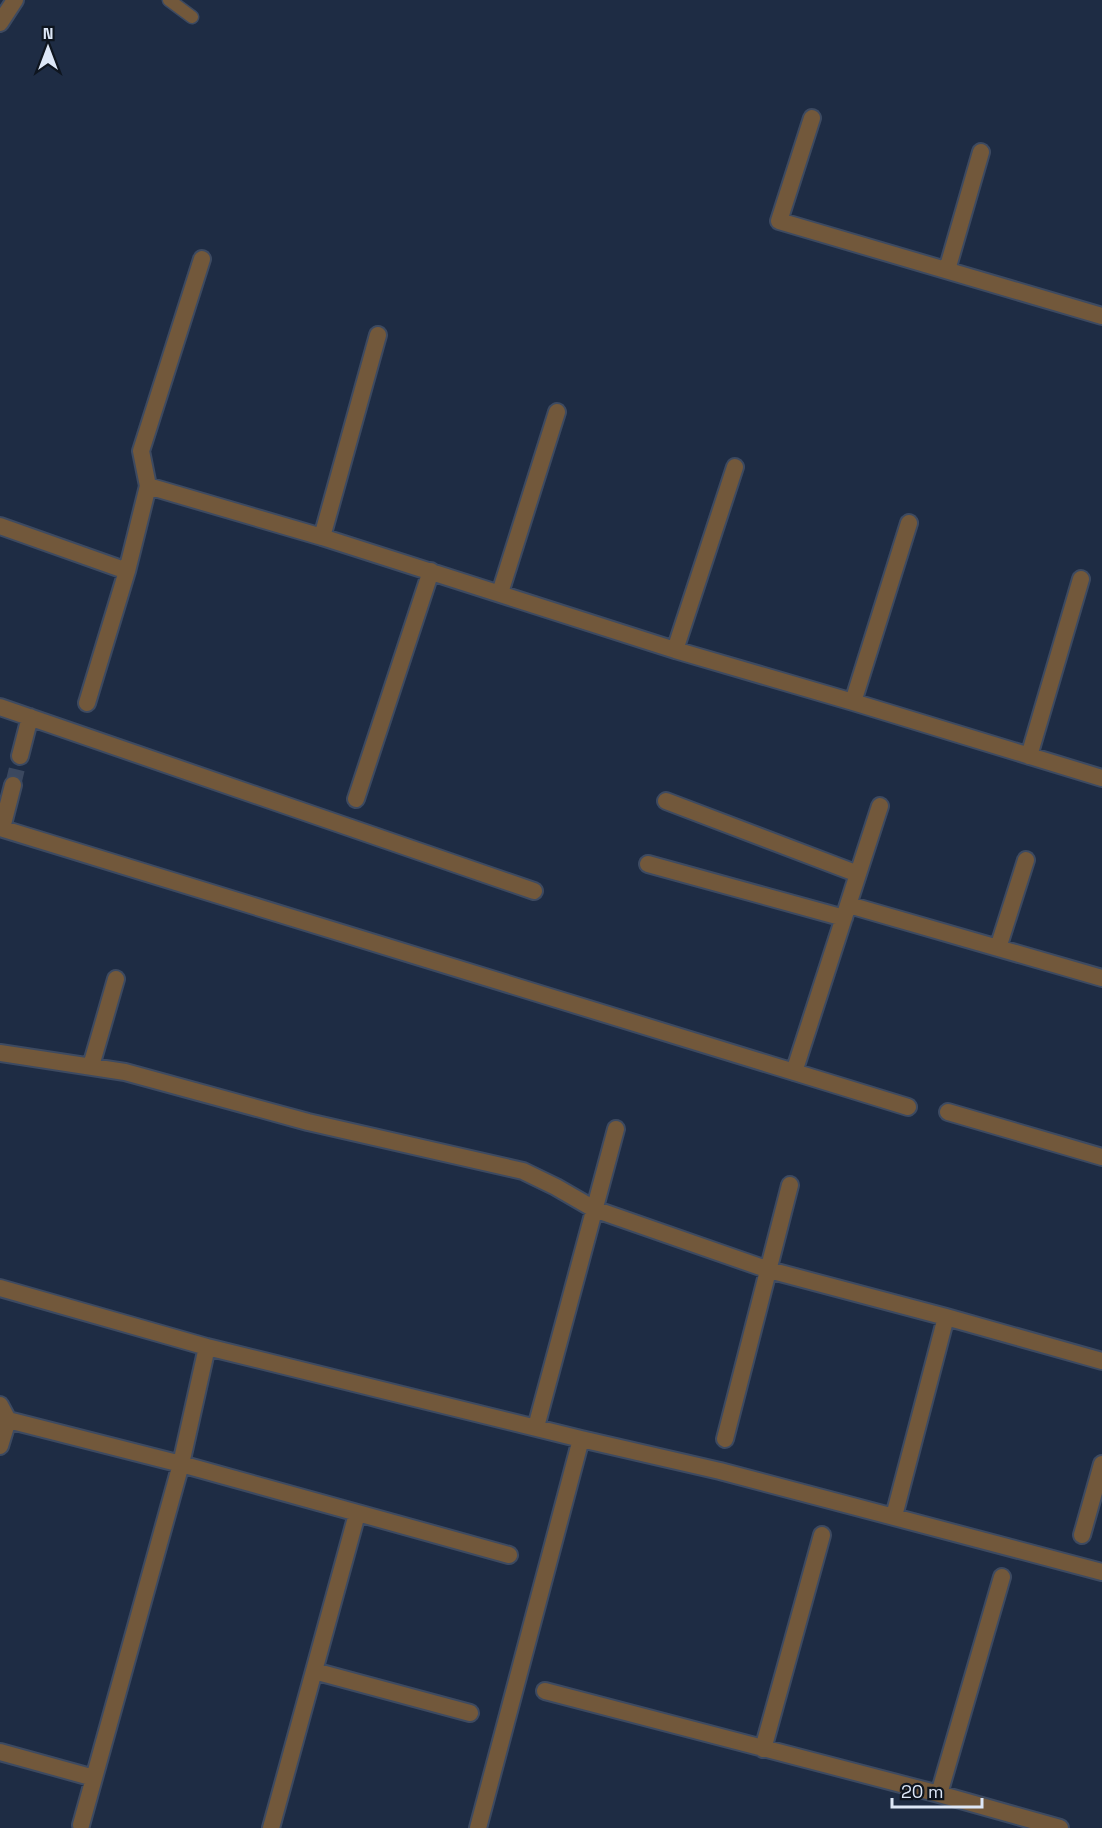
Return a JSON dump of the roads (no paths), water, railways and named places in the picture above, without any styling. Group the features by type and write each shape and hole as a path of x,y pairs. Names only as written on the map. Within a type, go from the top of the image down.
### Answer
{"street":[{"path":"0,22 15,0"},
{"path":"812,118 779,220 947,270 1101,312"},
{"path":"947,270 981,152"},
{"path":"87,703 127,571 148,486 141,451 202,259"},
{"path":"322,537 378,335"},
{"path":"500,593 557,412"},
{"path":"675,650 735,468"},
{"path":"148,486 322,537 675,650 1102,778"},
{"path":"853,702 909,523"},
{"path":"0,526 127,571"},
{"path":"356,799 430,571"},
{"path":"1029,756 1081,579"},
{"path":"0,707 534,891"},
{"path":"20,756 30,717"},
{"path":"13,785 1,828 908,1107"},
{"path":"666,801 858,874"},
{"path":"794,1072 880,806"},
{"path":"999,948 1026,860"},
{"path":"648,864 999,948 1102,978"},
{"path":"91,1066 116,979"},
{"path":"0,1053 125,1072 308,1122 523,1171 594,1209 769,1270 1102,1361"},
{"path":"948,1112 1102,1157"},
{"path":"536,1428 616,1129"},
{"path":"725,1439 790,1185"},
{"path":"0,1288 207,1347 720,1471 1102,1572"},
{"path":"894,1516 946,1317"},
{"path":"81,1825 181,1464 207,1347"},
{"path":"0,1446 4,1412 357,1514 509,1555"},
{"path":"478,1828 581,1439"},
{"path":"1082,1535 1102,1464"},
{"path":"271,1828 357,1514"},
{"path":"763,1749 822,1535"},
{"path":"939,1794 1002,1577"},
{"path":"314,1671 470,1713"},
{"path":"545,1691 1060,1828"},
{"path":"0,1752 94,1778"}],"lane":[{"path":"169,0 192,17"}],"tunnel":[{"path":"13,785 20,756"}]}
